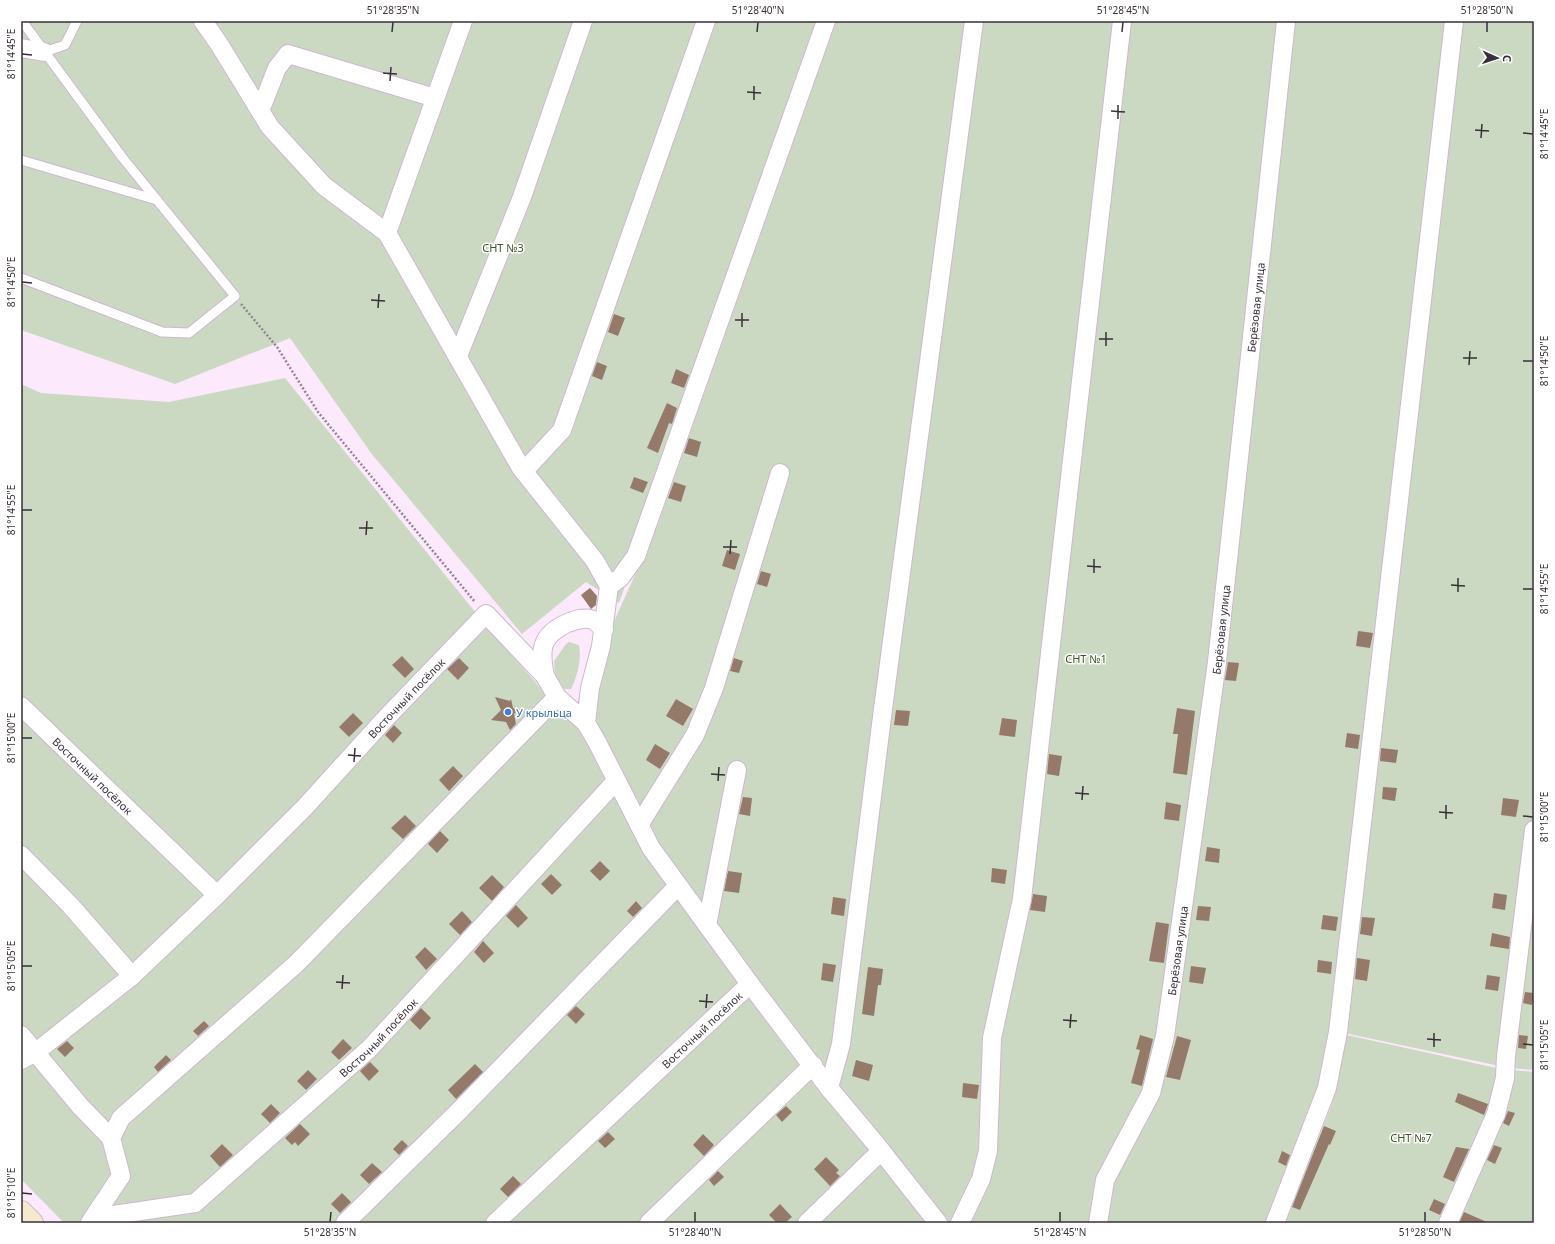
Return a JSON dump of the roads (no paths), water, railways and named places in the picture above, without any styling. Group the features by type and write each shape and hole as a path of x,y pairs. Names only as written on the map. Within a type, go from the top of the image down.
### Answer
{"main road":[{"path":"21,1212 32,1223"}],"street":[{"path":"203,21 220,44 270,127 324,186 387,232 524,471 595,561 610,586 601,646 590,688 586,723"},
{"path":"387,232 462,21"},
{"path":"458,356 522,197 583,21"},
{"path":"524,471 562,430 706,21"},
{"path":"610,586 620,578 636,556 826,21"},
{"path":"829,1088 841,1044 885,693 974,21"},
{"path":"960,1223 981,1179 988,1151 992,1038 1022,899 1122,21"},
{"name":"Берёзовая улица","path":"1098,1223 1105,1180 1151,1093 1165,1036 1217,662 1286,21"},
{"path":"1275,1223 1327,1088 1338,1032 1454,21"},
{"path":"21,48 44,52"},
{"path":"260,111 277,68 288,54 435,98"},
{"path":"638,825 695,735 714,688 780,473"},
{"name":"Восточный посёлок","path":"28,1056 132,976 217,895 305,807 385,719 486,614 545,676"},
{"path":"604,630 595,621 585,618 573,620 552,632 544,643 543,660 545,676 557,697 586,723 638,825 651,848 678,886 829,1088 938,1223"},
{"path":"111,1138 121,1118 296,964 557,697"},
{"name":"Восточный посёлок","path":"21,706 217,895"},
{"path":"707,925 737,770"},
{"name":"Восточный посёлок","path":"91,1220 195,1203 369,1049 616,781"},
{"path":"1448,1223 1496,1114 1505,1078 1506,1056 1534,830"},
{"path":"21,855 71,906 132,976"},
{"path":"346,1223 460,1110 678,886"},
{"name":"Восточный посёлок","path":"495,1223 750,984"},
{"name":"Восточный посёлок","path":"21,1035 28,1056 111,1138 121,1176 91,1220"},
{"path":"649,1223 813,1065"},
{"path":"807,1223 881,1151"}],"lane":[{"path":"21,278 162,332 189,333 235,296 122,157 22,21"},
{"path":"44,52 65,45 77,21"},
{"path":"21,160 157,200"}],"place":[{"name":"У крыльца","path":"508,712"}],"park label":[{"name":"СНТ №3","path":"503,247"},
{"name":"СНТ №1","path":"1086,658"},
{"name":"СНТ №7","path":"1411,1137"}]}
